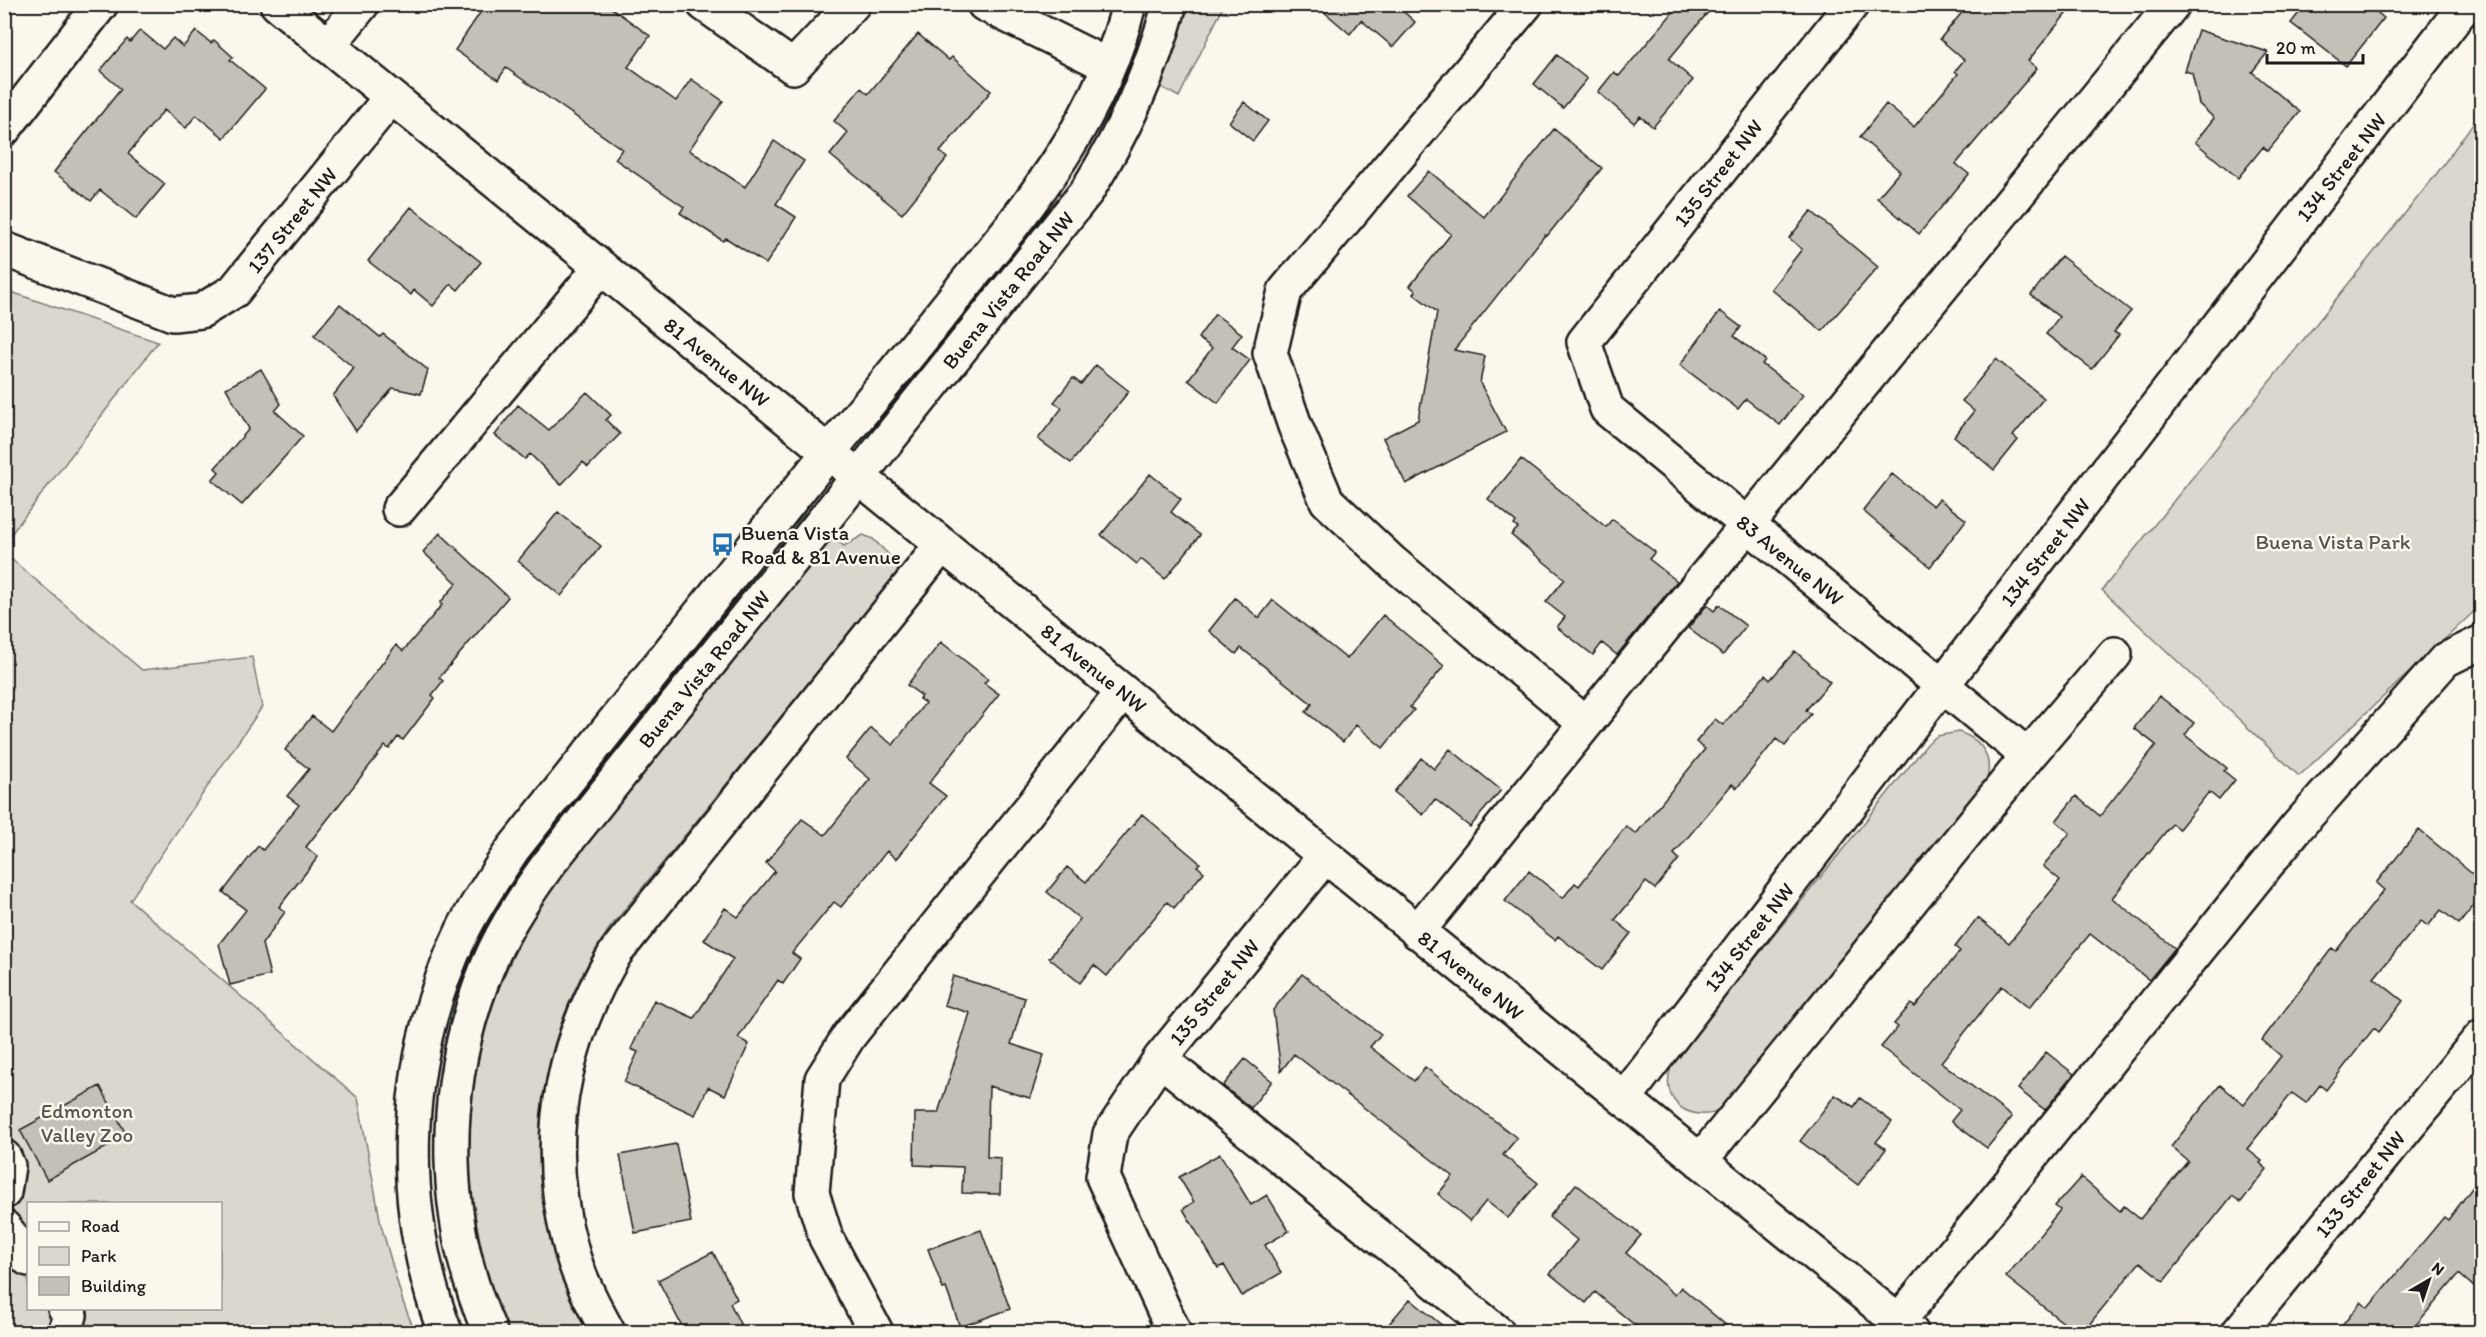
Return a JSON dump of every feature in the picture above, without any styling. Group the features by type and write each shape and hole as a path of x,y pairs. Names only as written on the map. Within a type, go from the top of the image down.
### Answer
{"street":[{"path":"4,129 101,4"},
{"name":"81 Avenue NW","path":"277,4 1905,1327"},
{"path":"328,46 362,4"},
{"path":"704,4 793,67 852,4"},
{"path":"984,4 1110,66"},
{"name":"Buena Vista Road NW","path":"445,1332 423,1262 415,1213 412,1164 413,1114 419,1066 430,1019 444,974 459,941 486,889 513,849 1026,209 1076,136 1110,66 1129,4"},
{"name":"Buena Vista Road NW","path":"490,1332 473,1287 461,1242 454,1196 451,1150 453,1107 459,1063 482,980 516,911 546,866 1087,191 1114,147 1137,102 1156,54 1170,4"},
{"path":"1526,4 1285,291 1270,353 1295,426 1327,501 1392,562 1585,723"},
{"name":"135 Street NW","path":"1584,342 1852,4"},
{"path":"1418,932 1585,723 1749,526 2173,4"},
{"name":"134 Street NW","path":"1624,1099 2466,4"},
{"name":"137 Street NW","path":"4,249 173,314 201,311 234,291 391,97"},
{"path":"399,509 601,267"},
{"name":"83 Avenue NW","path":"1584,342 1607,409 2028,756"},
{"path":"608,1332 586,1290 572,1251 562,1211 557,1170 557,1128 562,1087 571,1047 583,1014 597,982 616,952 942,545"},
{"path":"1905,1327 2296,827 2445,660 2481,642"},
{"path":"1700,1161 2028,756 2115,654"},
{"path":"876,1332 826,1239 812,1193 822,1079 849,1036 1123,692"},
{"name":"135 Street NW","path":"1174,1332 1103,1177 1110,1134 1160,1059 1325,856"},
{"name":"133 Street NW","path":"2239,1332 2481,1036"},
{"path":"1160,1059 1497,1332"},
{"path":"4,1157 8,1166 4,1192"},
{"path":"4,1227 27,1258"},
{"path":"65,1332 70,1315 66,1310"}],"green space":[{"path":"1186,5 1224,5 1179,97 1161,87 1178,42"},
{"name":"Buena Vista Park","path":"2481,112 2481,605 2299,776 2102,590 2435,176"},
{"path":"4,290 158,342 5,542"},
{"path":"863,535 873,539 899,565 895,576 609,929 592,957 564,1015 554,1045 542,1108 541,1173 545,1214 552,1241 591,1332 509,1332 484,1259 474,1208 470,1158 471,1108 478,1059 491,1012 509,966 532,921 560,877 832,537 844,546"},
{"name":"Edmonton Valley Zoo","path":"4,553 142,670 252,657 262,707 130,900 358,1098 381,1225 403,1302 415,1332 5,1332"},
{"path":"1958,732 1975,740 1985,753 1988,760 1988,777 1985,786 1721,1111 1696,1114 1685,1110 1671,1095 1669,1073 1674,1060 1928,743 1937,736"}],"building":[{"path":"486,4 606,4 650,36 628,67 676,101 691,79 723,101 689,150 745,187 774,141 804,161 776,204 796,217 766,264 726,238 723,241 680,213 684,207 615,159 622,149 506,68 498,80 455,50"},
{"path":"1315,4 1395,4 1415,22 1393,47 1361,20 1350,34"},
{"path":"1680,4 1715,4 1669,59 1693,80 1653,127 1640,116 1634,123 1598,92 1614,72 1619,76"},
{"path":"1969,4 2074,4 2028,61 2037,68 1956,164 1969,174 1919,234 1877,198 1900,171 1860,137 1886,104 1914,127 1958,74 1955,71 1964,60 1940,39"},
{"path":"2306,4 2367,4 2384,18 2346,66 2291,23"},
{"path":"140,30 163,49 173,38 183,47 196,31 211,43 214,40 233,57 230,60 265,89 224,138 196,115 186,128 164,110 128,154 165,184 136,219 100,190 91,201 54,172 121,89 100,71 127,39 130,42"},
{"path":"2198,30 2268,52 2252,72 2300,112 2268,151 2263,147 2238,178 2195,142 2214,118 2199,104 2192,73 2185,71"},
{"path":"918,34 949,60 952,57 991,91 940,152 947,158 902,214 830,155 848,133 834,121 861,88 868,94"},
{"path":"1557,55 1587,79 1563,108 1534,84"},
{"path":"1244,102 1268,121 1253,141 1229,122"},
{"path":"1554,129 1602,168 1547,236 1545,235 1454,350 1485,356 1480,383 1506,432 1406,484 1383,438 1418,420 1437,312 1414,294 1416,291 1410,286 1451,234 1407,196 1429,171 1484,217"},
{"path":"411,207 481,262 458,290 451,284 433,306 414,290 411,295 368,261"},
{"path":"1811,211 1878,267 1822,331 1771,289 1802,249 1789,238"},
{"path":"2061,256 2131,311 2114,332 2119,335 2092,369 2046,334 2059,317 2031,295"},
{"path":"340,304 380,337 383,334 428,370 421,394 393,388 356,431 333,396 354,368 314,335"},
{"path":"1720,311 1741,327 1734,336 1765,360 1762,364 1803,395 1780,425 1746,399 1738,409 1680,365"},
{"path":"1215,314 1242,334 1232,347 1250,360 1218,403 1188,380 1212,348 1198,338"},
{"path":"1996,359 2044,398 2013,436 2018,440 1994,470 1954,436 1974,411 1962,401"},
{"path":"1096,365 1129,391 1071,463 1038,439 1062,408 1054,402 1073,378 1081,384"},
{"path":"261,369 281,404 275,411 303,436 242,505 212,480 219,472 215,468 249,429 226,388"},
{"path":"587,392 611,415 606,420 620,434 588,467 583,462 561,485 530,454 525,459 495,435 518,405 549,430"},
{"path":"1521,459 1606,527 1612,519 1655,552 1649,559 1677,581 1617,655 1602,643 1593,655 1557,627 1565,617 1546,602 1565,579 1511,535 1518,528 1514,525 1516,522 1488,499"},
{"path":"1150,474 1181,499 1171,512 1200,535 1165,579 1141,559 1137,564 1101,535"},
{"path":"1892,474 1933,506 1939,499 1966,520 1930,567 1863,511"},
{"path":"558,512 601,546 561,596 518,561"},
{"path":"440,533 508,597 439,678 443,681 432,695 435,698 403,740 398,737 389,749 385,746 306,847 318,857 279,907 285,912 262,944 270,975 230,985 219,944 246,910 223,892 258,846 263,850 299,805 287,796 309,769 285,750 312,716 331,731 396,645 403,651 442,605 440,603 457,583 423,552"},
{"path":"1235,598 1259,618 1273,600 1347,659 1383,615 1444,666 1410,707 1414,710 1383,748 1356,725 1343,742 1306,712 1312,704 1241,648 1236,654 1209,631"},
{"path":"1707,605 1714,611 1719,605 1746,626 1723,655 1688,628"},
{"path":"941,642 988,679 984,683 999,694 929,783 946,796 896,859 887,851 841,907 834,902 792,953 800,959 783,984 778,980 738,1038 749,1044 725,1095 708,1087 695,1115 624,1082 638,1052 631,1049 654,1000 694,1018 733,959 704,940 725,908 738,917 775,871 766,863 802,819 825,835 870,779 846,759 871,728 893,745 925,703 919,699 922,696 907,685"},
{"path":"1795,651 1830,682 1806,710 1811,714 1785,746 1776,739 1737,788 1732,784 1674,854 1679,859 1655,889 1646,882 1615,920 1631,933 1602,970 1558,936 1555,940 1505,901 1529,871 1563,898 1575,883 1579,886 1626,826 1636,834 1705,749 1696,742 1715,719 1723,725 1765,675 1770,680"},
{"path":"2159,696 2194,723 2185,735 2227,768 2224,771 2235,780 2219,800 2209,792 2179,829 2172,824 2112,898 2175,948 2149,980 2090,934 2029,1008 2002,986 1941,1062 2012,1117 1987,1148 1951,1121 1960,1110 1881,1047 1898,1027 1894,1024 1911,1004 1915,1007 1960,951 1955,947 1978,918 2009,943 2060,880 2043,866 2070,833 2056,821 2076,796 2100,816 2156,745 2134,728"},
{"path":"1450,749 1501,790 1470,827 1435,799 1423,815 1394,792 1421,758 1434,769"},
{"path":"1142,814 1200,863 1197,866 1204,872 1174,908 1167,902 1107,976 1094,965 1080,983 1049,958 1080,919 1047,892 1067,867 1086,882"},
{"path":"2419,830 2481,881 2481,897 2459,924 2441,910 2428,926 2421,921 2374,978 2403,1001 2379,1032 2374,1028 2326,1090 2320,1085 2306,1103 2292,1093 2247,1149 2262,1161 2260,1163 2267,1169 2241,1202 2232,1196 2164,1281 2140,1262 2083,1332 2075,1332 2006,1277 2060,1210 2055,1206 2081,1177 2120,1211 2124,1206 2140,1219 2188,1161 2171,1147 2220,1085 2244,1104 2281,1056 2262,1040 2332,948 2336,951 2384,890 2376,883"},
{"path":"1302,974 1381,1034 1370,1047 1414,1081 1425,1067 1517,1138 1503,1155 1538,1183 1508,1218 1486,1201 1470,1221 1438,1194 1453,1176 1294,1054 1281,1071 1273,1010"},
{"path":"953,976 1025,998 1011,1044 1044,1055 1030,1098 989,1086 987,1157 1001,1158 1000,1194 962,1193 963,1167 914,1165 915,1113 938,1113 970,1013 944,1005"},
{"path":"2046,1052 2074,1074 2045,1110 2018,1089"},
{"path":"1245,1059 1272,1081 1251,1108 1223,1086"},
{"path":"100,1086 127,1136 47,1180 20,1130"},
{"path":"1835,1095 1854,1107 1860,1098 1892,1122 1876,1142 1886,1149 1858,1185 1800,1141"},
{"path":"676,1144 691,1222 635,1233 620,1155"},
{"path":"1220,1154 1251,1205 1267,1195 1289,1231 1265,1245 1281,1273 1242,1296 1224,1265 1218,1268 1183,1209 1194,1202 1179,1177"},
{"path":"2481,1176 2481,1293 2459,1274 2410,1332 2337,1332 2361,1302 2368,1308 2444,1217 2448,1220"},
{"path":"1576,1184 1641,1235 1626,1253 1675,1295 1681,1287 1734,1332 1643,1332 1595,1292 1586,1303 1550,1274 1577,1240 1549,1217"},
{"path":"981,1230 1010,1309 960,1327 946,1288 943,1289 928,1249"},
{"path":"713,1252 737,1299 730,1303 744,1332 685,1332 658,1280"},
{"path":"1410,1299 1450,1332 1382,1332"}],"place":[{"name":"Buena Vista Road & 81 Avenue","path":"723,544"}]}
